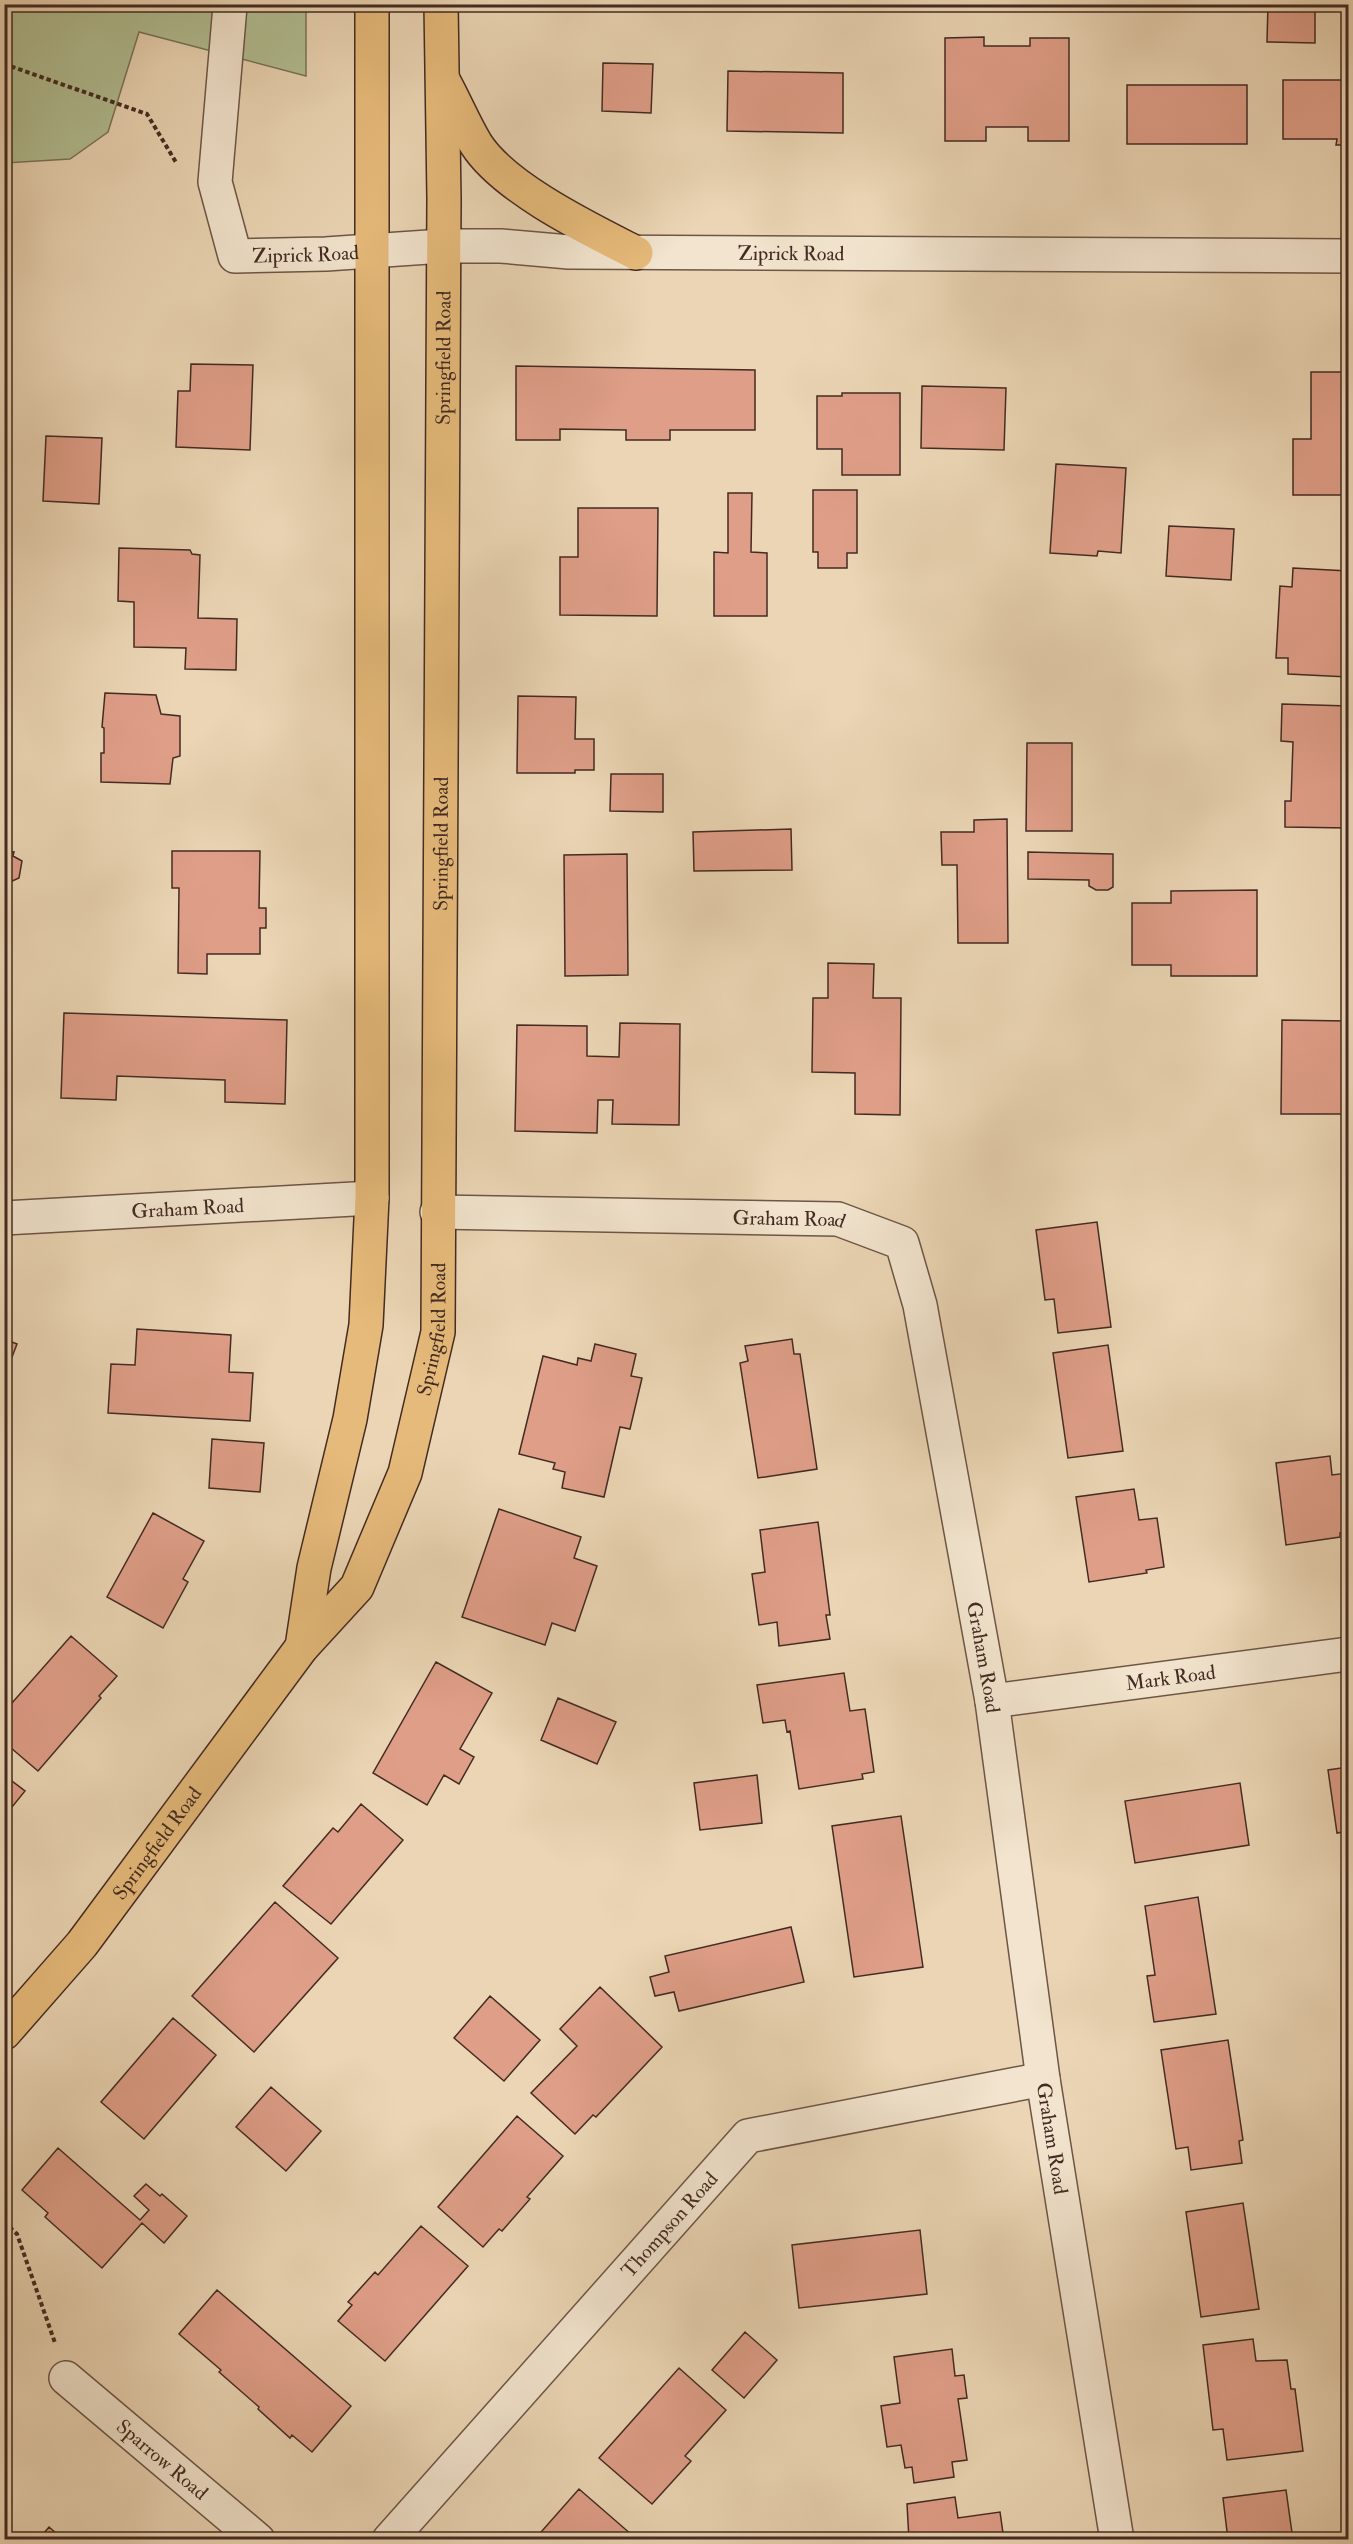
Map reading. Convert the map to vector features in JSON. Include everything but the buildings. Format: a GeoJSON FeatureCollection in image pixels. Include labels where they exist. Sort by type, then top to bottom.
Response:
{"type":"FeatureCollection","features":[{"type":"Feature","properties":{"kind":"main road","name":"Springfield Road"},"geometry":{"type":"LineString","coordinates":[[302,1647],[314,1568],[350,1419],[366,1325],[372,1198],[372,4]]}},
{"type":"Feature","properties":{"kind":"main road","name":"Springfield Road"},"geometry":{"type":"LineString","coordinates":[[4,2033],[82,1944],[302,1647],[357,1587],[405,1473],[438,1332],[443,246],[441,4]]}},
{"type":"Feature","properties":{"kind":"main road"},"geometry":{"type":"LineString","coordinates":[[441,75],[477,145],[505,176],[580,224],[636,253]]}},
{"type":"Feature","properties":{"kind":"street","name":"Ziprick Road"},"geometry":{"type":"LineString","coordinates":[[230,6],[215,182],[235,256],[443,246],[501,246],[569,252],[636,253],[1348,256]]}},
{"type":"Feature","properties":{"kind":"street","name":"Graham Road"},"geometry":{"type":"LineString","coordinates":[[4,1218],[372,1198]]}},
{"type":"Feature","properties":{"kind":"street","name":"Graham Road"},"geometry":{"type":"LineString","coordinates":[[437,1212],[838,1219],[902,1243],[920,1305],[992,1701],[1043,2079],[1117,2540]]}},
{"type":"Feature","properties":{"kind":"street","name":"Mark Road"},"geometry":{"type":"LineString","coordinates":[[992,1701],[1348,1654]]}},
{"type":"Feature","properties":{"kind":"street","name":"Thompson Road"},"geometry":{"type":"LineString","coordinates":[[389,2540],[748,2136],[1043,2079]]}},
{"type":"Feature","properties":{"kind":"street","name":"Sparrow Road"},"geometry":{"type":"LineString","coordinates":[[66,2378],[258,2540]]}},
{"type":"Feature","properties":{"kind":"path"},"geometry":{"type":"LineString","coordinates":[[4,35],[11,4]]}},
{"type":"Feature","properties":{"kind":"path"},"geometry":{"type":"LineString","coordinates":[[4,2222],[17,2234],[66,2378]]}},
{"type":"Feature","properties":{"kind":"green space"},"geometry":{"type":"Polygon","coordinates":[[[5,5],[306,5],[306,76],[139,32],[108,132],[70,159],[5,163],[5,5]]]}}]}
